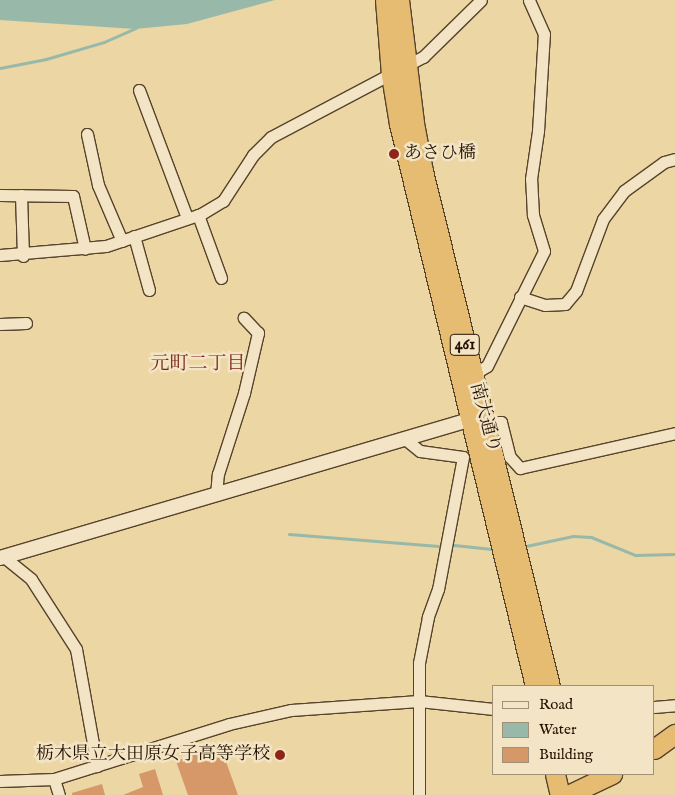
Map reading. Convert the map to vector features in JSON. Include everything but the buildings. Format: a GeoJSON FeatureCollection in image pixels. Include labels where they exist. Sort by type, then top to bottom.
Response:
{"type":"FeatureCollection","features":[{"type":"Feature","properties":{"kind":"highway","name":"南大通り"},"geometry":{"type":"LineString","coordinates":[[385,0],[398,70],[472,375],[478,421],[535,685]]}},
{"type":"Feature","properties":{"kind":"highway","name":"南大通り"},"geometry":{"type":"LineString","coordinates":[[399,0],[399,124],[550,685]]}},
{"type":"Feature","properties":{"kind":"highway"},"geometry":{"type":"LineString","coordinates":[[655,748],[675,734]]}},
{"type":"Feature","properties":{"kind":"highway"},"geometry":{"type":"LineString","coordinates":[[556,775],[570,790],[609,775]]}},
{"type":"Feature","properties":{"kind":"street"},"geometry":{"type":"LineString","coordinates":[[0,255],[22,256],[85,249],[122,241],[192,217],[223,201],[253,155],[271,136],[423,57],[481,0]]}},
{"type":"Feature","properties":{"kind":"street"},"geometry":{"type":"LineString","coordinates":[[472,375],[487,366],[544,251],[533,215],[531,179],[538,131],[544,34],[529,0]]}},
{"type":"Feature","properties":{"kind":"street"},"geometry":{"type":"LineString","coordinates":[[139,90],[192,217],[221,278]]}},
{"type":"Feature","properties":{"kind":"street"},"geometry":{"type":"LineString","coordinates":[[87,134],[98,186],[122,241]]}},
{"type":"Feature","properties":{"kind":"street"},"geometry":{"type":"LineString","coordinates":[[520,297],[545,305],[565,304],[576,290],[603,219],[624,191],[664,162],[675,159]]}},
{"type":"Feature","properties":{"kind":"street"},"geometry":{"type":"LineString","coordinates":[[0,195],[73,196],[85,249]]}},
{"type":"Feature","properties":{"kind":"street"},"geometry":{"type":"LineString","coordinates":[[21,195],[22,256]]}},
{"type":"Feature","properties":{"kind":"street"},"geometry":{"type":"LineString","coordinates":[[134,236],[149,290]]}},
{"type":"Feature","properties":{"kind":"street"},"geometry":{"type":"LineString","coordinates":[[216,495],[218,474],[244,393],[258,333],[244,318]]}},
{"type":"Feature","properties":{"kind":"street"},"geometry":{"type":"LineString","coordinates":[[0,324],[26,323]]}},
{"type":"Feature","properties":{"kind":"street"},"geometry":{"type":"LineString","coordinates":[[2,558],[405,439],[478,421],[501,422],[510,457],[520,468],[675,433]]}},
{"type":"Feature","properties":{"kind":"street"},"geometry":{"type":"LineString","coordinates":[[405,439],[420,451],[463,457],[438,589],[428,617],[419,663],[419,795]]}},
{"type":"Feature","properties":{"kind":"street"},"geometry":{"type":"LineString","coordinates":[[2,558],[30,579],[76,649],[98,766]]}},
{"type":"Feature","properties":{"kind":"street"},"geometry":{"type":"LineString","coordinates":[[0,781],[54,779],[229,724],[291,710],[419,702],[492,709]]}},
{"type":"Feature","properties":{"kind":"street"},"geometry":{"type":"LineString","coordinates":[[655,707],[675,705]]}},
{"type":"Feature","properties":{"kind":"street"},"geometry":{"type":"LineString","coordinates":[[54,779],[59,795]]}},
{"type":"Feature","properties":{"kind":"water"},"geometry":{"type":"Polygon","coordinates":[[[0,0],[275,0],[187,24],[135,29],[0,20],[0,0]]]}},
{"type":"Feature","properties":{"kind":"waterway"},"geometry":{"type":"LineString","coordinates":[[0,68],[46,59],[104,42],[136,28]]}},
{"type":"Feature","properties":{"kind":"waterway"},"geometry":{"type":"LineString","coordinates":[[289,534],[439,546]]}},
{"type":"Feature","properties":{"kind":"waterway"},"geometry":{"type":"LineString","coordinates":[[526,546],[573,536],[591,537],[635,555],[675,554]]}},
{"type":"Feature","properties":{"kind":"waterway"},"geometry":{"type":"LineString","coordinates":[[454,545],[492,549]]}},
{"type":"Feature","properties":{"kind":"place","name":"あさひ橋"},"geometry":{"type":"Point","coordinates":[394,154]}},
{"type":"Feature","properties":{"kind":"place","name":"栃木県立大田原女子高等学校"},"geometry":{"type":"Point","coordinates":[280,755]}},
{"type":"Feature","properties":{"kind":"district","name":"元町二丁目"},"geometry":{"type":"Point","coordinates":[198,365]}}]}
